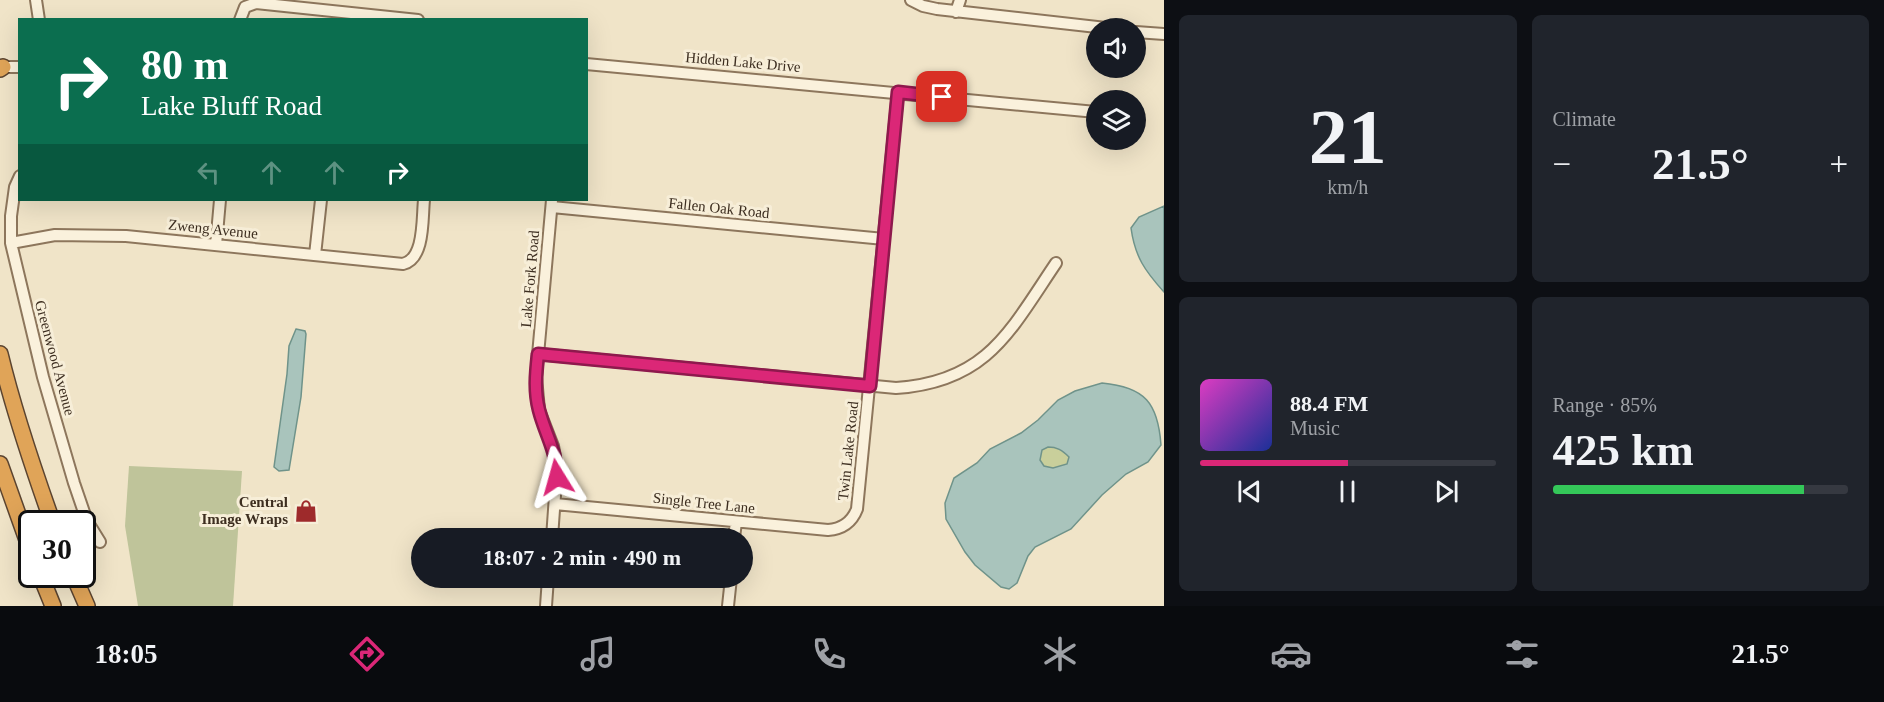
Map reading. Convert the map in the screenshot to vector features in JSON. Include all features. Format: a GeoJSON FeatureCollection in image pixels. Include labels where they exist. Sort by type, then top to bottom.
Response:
{"type":"FeatureCollection","features":[{"type":"Feature","properties":{"kind":"highway"},"geometry":{"type":"LineString","coordinates":[[0,354],[26,446],[48,510]]}},
{"type":"Feature","properties":{"kind":"highway"},"geometry":{"type":"LineString","coordinates":[[0,464],[18,515]]}},
{"type":"Feature","properties":{"kind":"highway"},"geometry":{"type":"LineString","coordinates":[[46,588],[53,606]]}},
{"type":"Feature","properties":{"kind":"highway"},"geometry":{"type":"LineString","coordinates":[[79,588],[87,606]]}},
{"type":"Feature","properties":{"kind":"highway"},"geometry":{"type":"LineString","coordinates":[[82,588],[96,606]]}},
{"type":"Feature","properties":{"kind":"street"},"geometry":{"type":"LineString","coordinates":[[36,0],[39,18]]}},
{"type":"Feature","properties":{"kind":"street"},"geometry":{"type":"LineString","coordinates":[[911,0],[923,6],[956,12],[1086,26]]}},
{"type":"Feature","properties":{"kind":"street"},"geometry":{"type":"LineString","coordinates":[[956,12],[960,0]]}},
{"type":"Feature","properties":{"kind":"street"},"geometry":{"type":"LineString","coordinates":[[241,18],[243,10],[252,3],[315,10],[342,16],[380,18]]}},
{"type":"Feature","properties":{"kind":"street"},"geometry":{"type":"LineString","coordinates":[[1146,33],[1164,34]]}},
{"type":"Feature","properties":{"kind":"street","name":"Hidden Lake Drive"},"geometry":{"type":"LineString","coordinates":[[588,64],[1086,111]]}},
{"type":"Feature","properties":{"kind":"street"},"geometry":{"type":"LineString","coordinates":[[1,68],[18,67]]}},
{"type":"Feature","properties":{"kind":"street","name":"Twin Lake Road"},"geometry":{"type":"LineString","coordinates":[[848,523],[857,509],[898,92]]}},
{"type":"Feature","properties":{"kind":"street","name":"Greenwood Avenue"},"geometry":{"type":"LineString","coordinates":[[18,180],[12,206],[11,243],[43,377],[74,483],[87,520],[100,542]]}},
{"type":"Feature","properties":{"kind":"street"},"geometry":{"type":"LineString","coordinates":[[216,245],[220,201]]}},
{"type":"Feature","properties":{"kind":"street"},"geometry":{"type":"LineString","coordinates":[[315,255],[321,201]]}},
{"type":"Feature","properties":{"kind":"street","name":"Zweng Avenue"},"geometry":{"type":"LineString","coordinates":[[11,243],[55,235],[126,236],[403,264],[412,261],[419,246],[424,201]]}},
{"type":"Feature","properties":{"kind":"street","name":"Fallen Oak Road"},"geometry":{"type":"LineString","coordinates":[[552,203],[884,239]]}},
{"type":"Feature","properties":{"kind":"street","name":"Lake Fork Road"},"geometry":{"type":"LineString","coordinates":[[552,203],[536,393],[539,410],[555,456],[557,477],[553,528]]}},
{"type":"Feature","properties":{"kind":"street"},"geometry":{"type":"LineString","coordinates":[[538,354],[870,386],[896,388],[926,385],[954,376],[975,365],[1003,340],[1056,263]]}},
{"type":"Feature","properties":{"kind":"street","name":"Single Tree Lane"},"geometry":{"type":"LineString","coordinates":[[555,504],[828,530],[848,523]]}},
{"type":"Feature","properties":{"kind":"street"},"geometry":{"type":"LineString","coordinates":[[735,528],[736,522]]}},
{"type":"Feature","properties":{"kind":"street"},"geometry":{"type":"LineString","coordinates":[[546,606],[547,588]]}},
{"type":"Feature","properties":{"kind":"street"},"geometry":{"type":"LineString","coordinates":[[728,606],[729,588]]}},
{"type":"Feature","properties":{"kind":"green space"},"geometry":{"type":"Polygon","coordinates":[[[1048,447],[1059,449],[1069,456],[1068,464],[1053,468],[1044,467],[1040,460],[1042,450],[1048,447]]]}},
{"type":"Feature","properties":{"kind":"green space"},"geometry":{"type":"Polygon","coordinates":[[[129,466],[242,471],[233,606],[138,606],[125,526],[129,466]]]}},
{"type":"Feature","properties":{"kind":"water"},"geometry":{"type":"Polygon","coordinates":[[[1164,206],[1164,292],[1142,263],[1135,247],[1131,228],[1139,217],[1164,206]]]}},
{"type":"Feature","properties":{"kind":"water"},"geometry":{"type":"Polygon","coordinates":[[[296,329],[305,331],[306,334],[301,397],[289,470],[279,471],[274,467],[289,346],[296,329]]]}},
{"type":"Feature","properties":{"kind":"water"},"geometry":{"type":"Polygon","coordinates":[[[1102,383],[1129,388],[1139,393],[1157,418],[1161,445],[1148,462],[1126,474],[1102,495],[1071,529],[1035,547],[1028,556],[1017,583],[1009,589],[1001,587],[975,565],[946,519],[945,503],[954,478],[977,463],[990,449],[1021,433],[1058,400],[1075,391],[1102,383]],[[1051,447],[1042,450],[1040,460],[1044,466],[1053,468],[1067,464],[1069,457],[1059,449],[1051,447]]]}},
{"type":"Feature","properties":{"kind":"place","name":"Central Image Wraps"},"geometry":{"type":"Point","coordinates":[306,511]}},
{"type":"Feature","properties":{"kind":"route"},"geometry":{"type":"LineString","coordinates":[[557,477],[553,446],[539,410],[536,393],[538,354],[870,386],[898,92],[942,97]]}}]}
